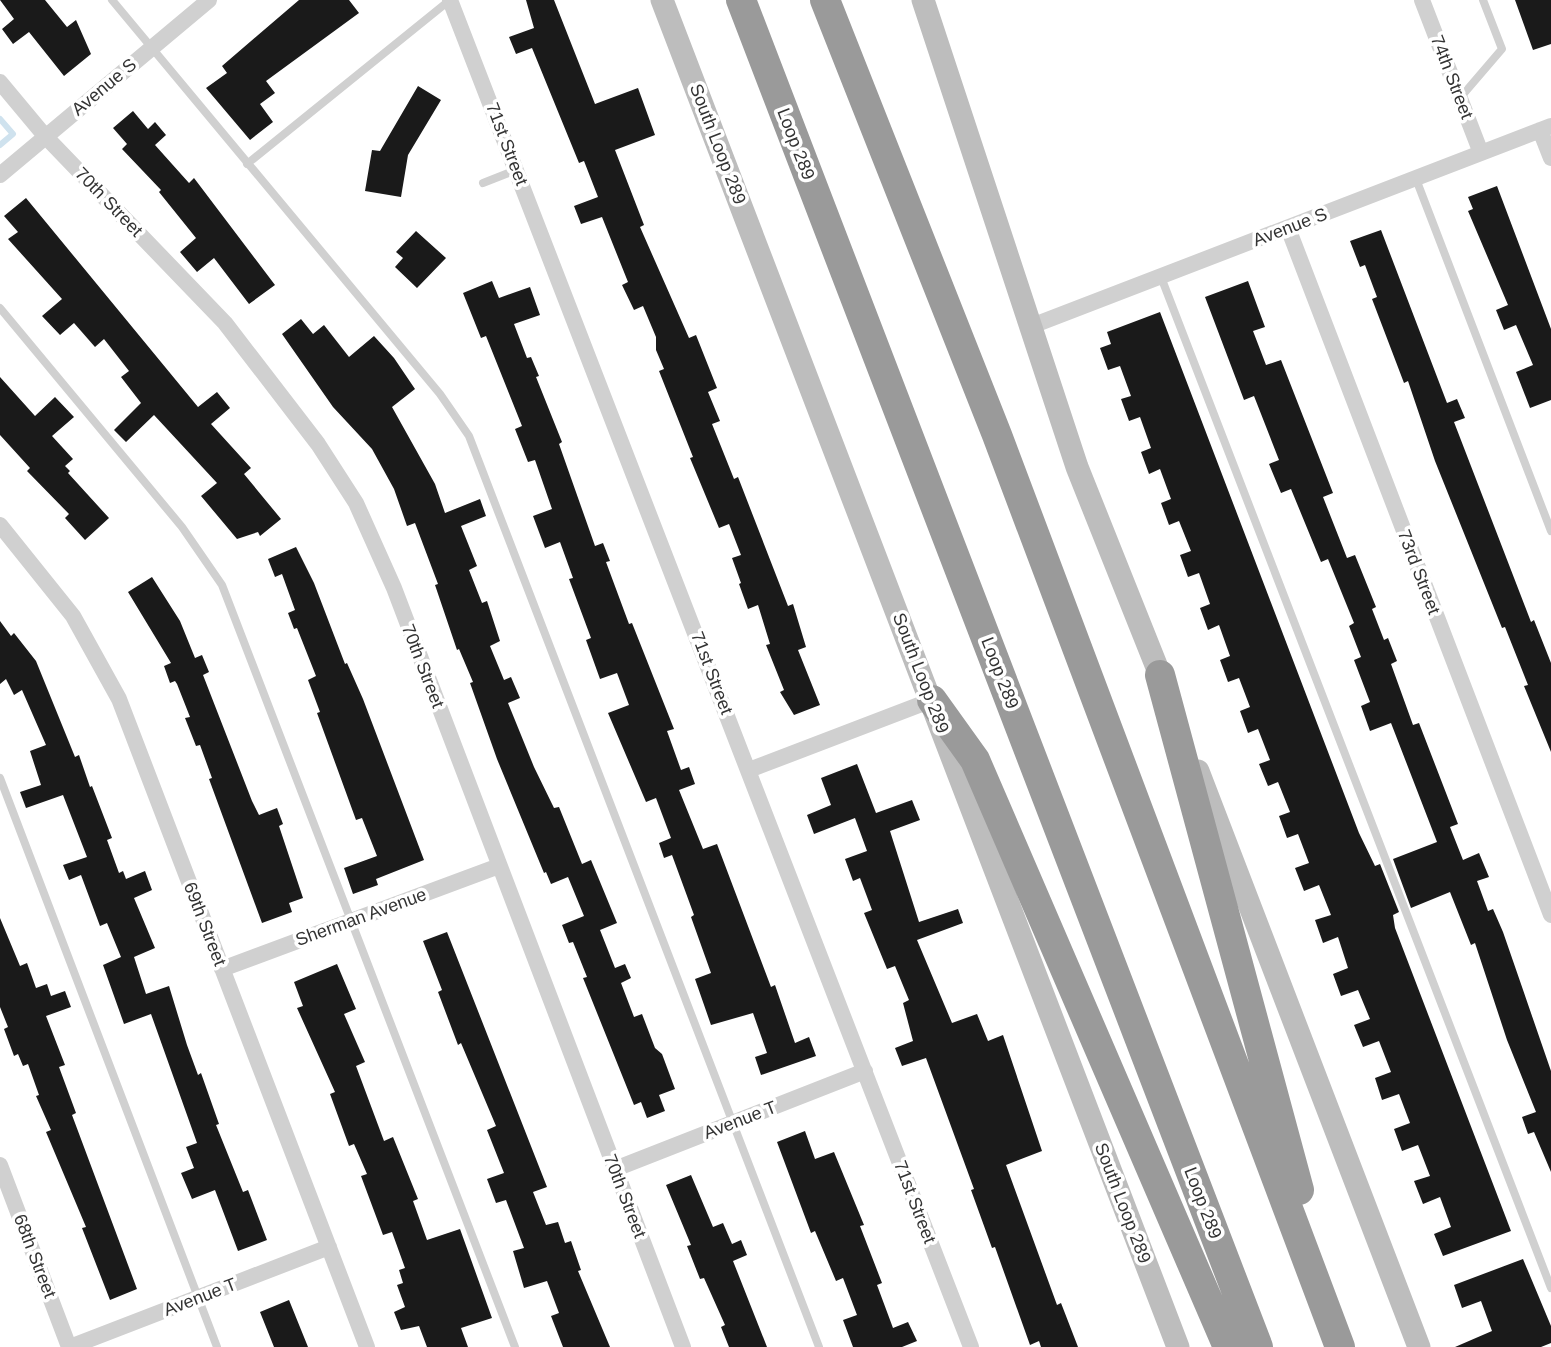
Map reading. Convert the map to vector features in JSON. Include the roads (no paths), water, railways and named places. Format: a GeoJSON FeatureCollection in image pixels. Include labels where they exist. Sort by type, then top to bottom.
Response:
{"type":"FeatureCollection","features":[{"type":"Feature","properties":{"kind":"highway","name":"Loop 289"},"geometry":{"type":"LineString","coordinates":[[741,0],[1258,1347]]}},
{"type":"Feature","properties":{"kind":"highway"},"geometry":{"type":"LineString","coordinates":[[825,0],[1002,448],[1338,1342]]}},
{"type":"Feature","properties":{"kind":"highway"},"geometry":{"type":"LineString","coordinates":[[1160,675],[1262,1047],[1338,1342]]}},
{"type":"Feature","properties":{"kind":"highway"},"geometry":{"type":"LineString","coordinates":[[932,700],[975,760],[1228,1347]]}},
{"type":"Feature","properties":{"kind":"main road","name":"South Loop 289"},"geometry":{"type":"LineString","coordinates":[[662,0],[1178,1347]]}},
{"type":"Feature","properties":{"kind":"main road"},"geometry":{"type":"LineString","coordinates":[[923,0],[1077,467],[1419,1347]]}},
{"type":"Feature","properties":{"kind":"street","name":"Avenue S"},"geometry":{"type":"LineString","coordinates":[[0,175],[209,0]]}},
{"type":"Feature","properties":{"kind":"street","name":"71st Street"},"geometry":{"type":"LineString","coordinates":[[450,0],[971,1347]]}},
{"type":"Feature","properties":{"kind":"street","name":"74th Street"},"geometry":{"type":"LineString","coordinates":[[1422,0],[1481,153]]}},
{"type":"Feature","properties":{"kind":"street","name":"70th Street"},"geometry":{"type":"LineString","coordinates":[[0,82],[45,136],[225,323],[318,444],[356,503],[394,588],[683,1347]]}},
{"type":"Feature","properties":{"kind":"street","name":"Avenue S"},"geometry":{"type":"LineString","coordinates":[[1029,327],[1546,128]]}},
{"type":"Feature","properties":{"kind":"street"},"geometry":{"type":"LineString","coordinates":[[1546,128],[1551,158]]}},
{"type":"Feature","properties":{"kind":"street","name":"73rd Street"},"geometry":{"type":"LineString","coordinates":[[1288,228],[1551,915]]}},
{"type":"Feature","properties":{"kind":"street","name":"69th Street"},"geometry":{"type":"LineString","coordinates":[[0,525],[73,616],[105,668],[367,1347]]}},
{"type":"Feature","properties":{"kind":"street"},"geometry":{"type":"LineString","coordinates":[[749,769],[932,700]]}},
{"type":"Feature","properties":{"kind":"street","name":"Sherman Avenue"},"geometry":{"type":"LineString","coordinates":[[222,968],[499,866]]}},
{"type":"Feature","properties":{"kind":"street","name":"Avenue T"},"geometry":{"type":"LineString","coordinates":[[615,1169],[865,1071]]}},
{"type":"Feature","properties":{"kind":"street","name":"68th Street"},"geometry":{"type":"LineString","coordinates":[[0,1166],[70,1347]]}},
{"type":"Feature","properties":{"kind":"street","name":"Avenue T"},"geometry":{"type":"LineString","coordinates":[[70,1347],[329,1247]]}},
{"type":"Feature","properties":{"kind":"lane"},"geometry":{"type":"LineString","coordinates":[[112,0],[440,394],[469,436],[819,1347]]}},
{"type":"Feature","properties":{"kind":"lane"},"geometry":{"type":"LineString","coordinates":[[247,164],[450,0]]}},
{"type":"Feature","properties":{"kind":"lane"},"geometry":{"type":"LineString","coordinates":[[1460,97],[1502,49],[1483,0]]}},
{"type":"Feature","properties":{"kind":"lane"},"geometry":{"type":"LineString","coordinates":[[483,183],[517,170]]}},
{"type":"Feature","properties":{"kind":"lane"},"geometry":{"type":"LineString","coordinates":[[1416,179],[1551,530]]}},
{"type":"Feature","properties":{"kind":"lane"},"geometry":{"type":"LineString","coordinates":[[1161,277],[1551,1288]]}},
{"type":"Feature","properties":{"kind":"lane"},"geometry":{"type":"LineString","coordinates":[[0,309],[181,527],[222,585],[515,1347]]}},
{"type":"Feature","properties":{"kind":"lane"},"geometry":{"type":"LineString","coordinates":[[0,778],[217,1347]]}},
{"type":"Feature","properties":{"kind":"waterway"},"geometry":{"type":"LineString","coordinates":[[0,119],[13,134],[0,145]]}}]}
